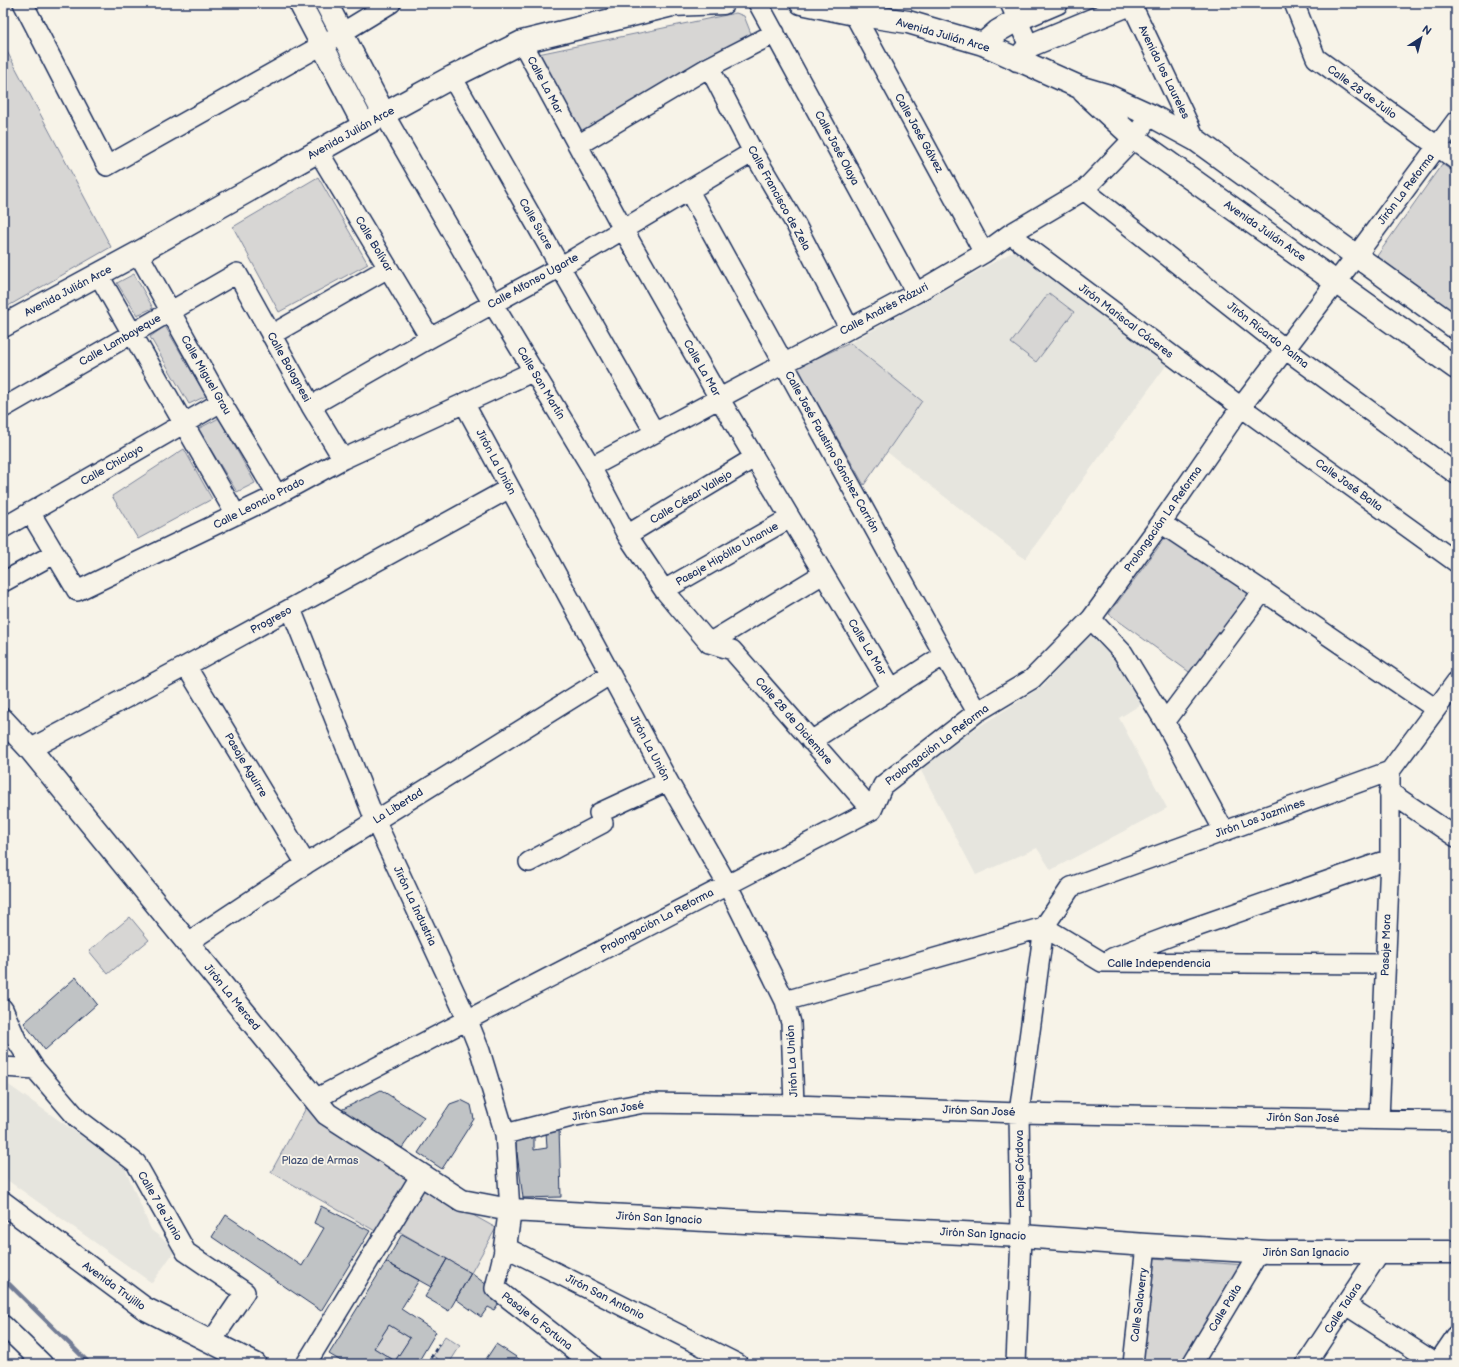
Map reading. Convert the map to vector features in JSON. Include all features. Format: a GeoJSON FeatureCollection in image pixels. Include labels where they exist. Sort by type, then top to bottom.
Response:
{"type":"FeatureCollection","features":[{"type":"Feature","properties":{"kind":"street"},"geometry":{"type":"LineString","coordinates":[[23,3],[108,166],[322,45],[391,3]]}},
{"type":"Feature","properties":{"kind":"street"},"geometry":{"type":"LineString","coordinates":[[300,3],[364,125]]}},
{"type":"Feature","properties":{"kind":"street"},"geometry":{"type":"LineString","coordinates":[[326,3],[384,114]]}},
{"type":"Feature","properties":{"kind":"street","name":"Avenida Julián Arce"},"geometry":{"type":"LineString","coordinates":[[3,326],[138,253],[384,114],[452,77],[522,42],[672,5],[723,3]]}},
{"type":"Feature","properties":{"kind":"street","name":"Calle José Olaya"},"geometry":{"type":"LineString","coordinates":[[758,3],[916,293]]}},
{"type":"Feature","properties":{"kind":"street","name":"Avenida Julián Arce"},"geometry":{"type":"LineString","coordinates":[[802,3],[854,14],[908,22],[983,44],[1023,53],[1079,87],[1134,138],[1456,368]]}},
{"type":"Feature","properties":{"kind":"street"},"geometry":{"type":"LineString","coordinates":[[983,44],[998,31],[1013,12],[1057,3]]}},
{"type":"Feature","properties":{"kind":"street"},"geometry":{"type":"LineString","coordinates":[[1013,12],[1023,53],[1132,3]]}},
{"type":"Feature","properties":{"kind":"street","name":"Avenida los Laureles"},"geometry":{"type":"LineString","coordinates":[[1132,3],[1196,140]]}},
{"type":"Feature","properties":{"kind":"street","name":"Calle 28 de Julio"},"geometry":{"type":"LineString","coordinates":[[1294,3],[1316,58],[1456,160]]}},
{"type":"Feature","properties":{"kind":"street","name":"Calle José Gálvez"},"geometry":{"type":"LineString","coordinates":[[854,14],[984,253]]}},
{"type":"Feature","properties":{"kind":"street"},"geometry":{"type":"LineString","coordinates":[[578,145],[709,67],[775,33]]}},
{"type":"Feature","properties":{"kind":"street","name":"Calle La Mar"},"geometry":{"type":"LineString","coordinates":[[522,42],[623,229],[719,398],[892,689]]}},
{"type":"Feature","properties":{"kind":"street","name":"Calle Francisco de Zela"},"geometry":{"type":"LineString","coordinates":[[709,67],[754,152],[796,225],[849,328]]}},
{"type":"Feature","properties":{"kind":"street","name":"Calle Sucre"},"geometry":{"type":"LineString","coordinates":[[452,77],[655,433]]}},
{"type":"Feature","properties":{"kind":"street","name":"Avenida Julián Arce"},"geometry":{"type":"LineString","coordinates":[[1079,87],[1106,95],[1150,115],[1196,140],[1456,328]]}},
{"type":"Feature","properties":{"kind":"street","name":"Calle San Martín"},"geometry":{"type":"LineString","coordinates":[[384,114],[493,304],[591,467],[627,535],[664,590],[709,643]]}},
{"type":"Feature","properties":{"kind":"street","name":"Calle Andrés Rázuri"},"geometry":{"type":"LineString","coordinates":[[591,467],[916,293],[984,253],[1010,234],[1084,190],[1134,138],[1150,115]]}},
{"type":"Feature","properties":{"kind":"street","name":"Jirón La Reforma"},"geometry":{"type":"LineString","coordinates":[[1356,256],[1456,121]]}},
{"type":"Feature","properties":{"kind":"street","name":"Calle Bolívar"},"geometry":{"type":"LineString","coordinates":[[318,151],[430,338]]}},
{"type":"Feature","properties":{"kind":"street","name":"Calle Alfonso Ugarte"},"geometry":{"type":"LineString","coordinates":[[311,406],[430,338],[560,268],[754,152]]}},
{"type":"Feature","properties":{"kind":"street","name":"Jirón Ricardo Palma"},"geometry":{"type":"LineString","coordinates":[[1084,190],[1285,349],[1456,474]]}},
{"type":"Feature","properties":{"kind":"street","name":"Calle José Faustino Sánchez Carrión"},"geometry":{"type":"LineString","coordinates":[[689,191],[944,655],[977,712]]}},
{"type":"Feature","properties":{"kind":"street","name":"Jirón Mariscal Cáceres"},"geometry":{"type":"LineString","coordinates":[[1010,234],[1241,407]]}},
{"type":"Feature","properties":{"kind":"street","name":"Calle Miguel Grau"},"geometry":{"type":"LineString","coordinates":[[138,253],[220,402],[277,495]]}},
{"type":"Feature","properties":{"kind":"street","name":"Prolongación La Reforma"},"geometry":{"type":"LineString","coordinates":[[315,1099],[468,1021],[727,884],[872,810],[883,785],[977,712],[1032,679],[1091,619],[1161,523],[1241,407],[1356,256]]}},
{"type":"Feature","properties":{"kind":"street"},"geometry":{"type":"LineString","coordinates":[[271,335],[388,268]]}},
{"type":"Feature","properties":{"kind":"street","name":"Calle Lambayeque"},"geometry":{"type":"LineString","coordinates":[[3,408],[236,273]]}},
{"type":"Feature","properties":{"kind":"street","name":"Calle Bolognesi"},"geometry":{"type":"LineString","coordinates":[[236,273],[311,406],[343,459]]}},
{"type":"Feature","properties":{"kind":"street"},"geometry":{"type":"LineString","coordinates":[[98,274],[236,515]]}},
{"type":"Feature","properties":{"kind":"street","name":"Calle Leoncio Prado"},"geometry":{"type":"LineString","coordinates":[[54,554],[77,591],[277,495],[343,459],[534,371]]}},
{"type":"Feature","properties":{"kind":"street","name":"Calle Chiclayo"},"geometry":{"type":"LineString","coordinates":[[3,528],[220,402]]}},
{"type":"Feature","properties":{"kind":"street","name":"Jirón La Unión"},"geometry":{"type":"LineString","coordinates":[[464,403],[668,781],[727,884],[785,1001],[791,1023],[794,1104]]}},
{"type":"Feature","properties":{"kind":"street","name":"Calle José Balta"},"geometry":{"type":"LineString","coordinates":[[1241,407],[1456,562]]}},
{"type":"Feature","properties":{"kind":"street","name":"Calle César Vallejo"},"geometry":{"type":"LineString","coordinates":[[627,535],[754,458]]}},
{"type":"Feature","properties":{"kind":"street","name":"Progreso"},"geometry":{"type":"LineString","coordinates":[[30,749],[291,609],[510,488]]}},
{"type":"Feature","properties":{"kind":"street"},"geometry":{"type":"LineString","coordinates":[[3,582],[54,554],[30,512]]}},
{"type":"Feature","properties":{"kind":"street","name":"Pasaje Hipólito Unanue"},"geometry":{"type":"LineString","coordinates":[[664,590],[790,518]]}},
{"type":"Feature","properties":{"kind":"street"},"geometry":{"type":"LineString","coordinates":[[1161,523],[1436,709]]}},
{"type":"Feature","properties":{"kind":"street"},"geometry":{"type":"LineString","coordinates":[[709,643],[823,574]]}},
{"type":"Feature","properties":{"kind":"street"},"geometry":{"type":"LineString","coordinates":[[1165,722],[1263,591]]}},
{"type":"Feature","properties":{"kind":"street","name":"Jirón La Industria"},"geometry":{"type":"LineString","coordinates":[[291,609],[375,820],[468,1021],[480,1052],[506,1134],[510,1210]]}},
{"type":"Feature","properties":{"kind":"street"},"geometry":{"type":"LineString","coordinates":[[1091,619],[1123,654],[1165,722],[1224,831]]}},
{"type":"Feature","properties":{"kind":"street","name":"Calle 28 de Diciembre"},"geometry":{"type":"LineString","coordinates":[[709,643],[732,650],[872,810]]}},
{"type":"Feature","properties":{"kind":"street"},"geometry":{"type":"LineString","coordinates":[[811,741],[944,655]]}},
{"type":"Feature","properties":{"kind":"street","name":"Pasaje Aguirre"},"geometry":{"type":"LineString","coordinates":[[186,666],[306,864]]}},
{"type":"Feature","properties":{"kind":"street","name":"La Libertad"},"geometry":{"type":"LineString","coordinates":[[187,942],[375,820],[610,674]]}},
{"type":"Feature","properties":{"kind":"street"},"geometry":{"type":"LineString","coordinates":[[1390,771],[1455,685]]}},
{"type":"Feature","properties":{"kind":"street","name":"Jirón La Merced"},"geometry":{"type":"LineString","coordinates":[[3,720],[30,749],[327,1114],[462,1201],[510,1210]]}},
{"type":"Feature","properties":{"kind":"street","name":"Pasaje Mora"},"geometry":{"type":"LineString","coordinates":[[1379,1119],[1390,859],[1390,771]]}},
{"type":"Feature","properties":{"kind":"street","name":"Jirón Los Jazmines"},"geometry":{"type":"LineString","coordinates":[[1044,927],[1071,887],[1390,771]]}},
{"type":"Feature","properties":{"kind":"street"},"geometry":{"type":"LineString","coordinates":[[529,862],[603,823],[599,813],[668,781]]}},
{"type":"Feature","properties":{"kind":"street"},"geometry":{"type":"LineString","coordinates":[[1390,792],[1456,837]]}},
{"type":"Feature","properties":{"kind":"street"},"geometry":{"type":"LineString","coordinates":[[1102,962],[1173,935],[1390,859]]}},
{"type":"Feature","properties":{"kind":"street"},"geometry":{"type":"LineString","coordinates":[[785,1001],[1044,927]]}},
{"type":"Feature","properties":{"kind":"street","name":"Calle Independencia"},"geometry":{"type":"LineString","coordinates":[[1044,927],[1102,962],[1386,964]]}},
{"type":"Feature","properties":{"kind":"street","name":"Pasaje Córdova"},"geometry":{"type":"LineString","coordinates":[[1016,1364],[1021,1236],[1019,1113],[1044,927]]}},
{"type":"Feature","properties":{"kind":"street","name":"Calle 7 de Junio"},"geometry":{"type":"LineString","coordinates":[[3,1009],[17,1041],[35,1069],[78,1119],[136,1163],[186,1252],[245,1292],[212,1342]]}},
{"type":"Feature","properties":{"kind":"street"},"geometry":{"type":"LineString","coordinates":[[3,1067],[35,1069]]}},
{"type":"Feature","properties":{"kind":"street","name":"Jirón San José"},"geometry":{"type":"LineString","coordinates":[[506,1134],[571,1117],[644,1104],[794,1104],[1019,1113],[1456,1121]]}},
{"type":"Feature","properties":{"kind":"street"},"geometry":{"type":"LineString","coordinates":[[306,1364],[421,1175]]}},
{"type":"Feature","properties":{"kind":"street","name":"Avenida Trujillo"},"geometry":{"type":"LineString","coordinates":[[3,1203],[144,1308],[255,1364]]}},
{"type":"Feature","properties":{"kind":"street"},"geometry":{"type":"LineString","coordinates":[[505,1247],[510,1210]]}},
{"type":"Feature","properties":{"kind":"street","name":"Jirón San Ignacio"},"geometry":{"type":"LineString","coordinates":[[510,1210],[1021,1236],[1259,1252],[1456,1252]]}},
{"type":"Feature","properties":{"kind":"street","name":"Calle Salaverry"},"geometry":{"type":"LineString","coordinates":[[1133,1364],[1146,1245]]}},
{"type":"Feature","properties":{"kind":"street","name":"Pasaje la Fortuna"},"geometry":{"type":"LineString","coordinates":[[505,1247],[495,1288],[592,1364]]}},
{"type":"Feature","properties":{"kind":"street","name":"Jirón San Antonio"},"geometry":{"type":"LineString","coordinates":[[505,1247],[738,1364]]}},
{"type":"Feature","properties":{"kind":"street","name":"Calle Paita"},"geometry":{"type":"LineString","coordinates":[[1192,1364],[1259,1252]]}},
{"type":"Feature","properties":{"kind":"street","name":"Calle Talara"},"geometry":{"type":"LineString","coordinates":[[1306,1364],[1380,1252]]}},
{"type":"Feature","properties":{"kind":"street"},"geometry":{"type":"LineString","coordinates":[[1346,1304],[1437,1364],[1456,1336]]}},
{"type":"Feature","properties":{"kind":"street"},"geometry":{"type":"LineString","coordinates":[[3,1325],[43,1364]]}},
{"type":"Feature","properties":{"kind":"path"},"geometry":{"type":"LineString","coordinates":[[427,1364],[439,1344]]}},
{"type":"Feature","properties":{"kind":"shaded area"},"geometry":{"type":"Polygon","coordinates":[[[1014,251],[1168,363],[1025,559],[887,452],[922,401],[850,343],[1014,251]]]}},
{"type":"Feature","properties":{"kind":"shaded area"},"geometry":{"type":"Polygon","coordinates":[[[1093,629],[1119,653],[1143,703],[1119,718],[1167,808],[1051,870],[1037,848],[976,875],[918,765],[1043,686],[1093,629]]]}},
{"type":"Feature","properties":{"kind":"shaded area"},"geometry":{"type":"Polygon","coordinates":[[[3,1081],[124,1166],[151,1230],[176,1249],[152,1283],[3,1177],[3,1081]]]}},
{"type":"Feature","properties":{"kind":"green space"},"geometry":{"type":"Polygon","coordinates":[[[736,13],[744,16],[752,36],[582,137],[538,54],[736,13]]]}},
{"type":"Feature","properties":{"kind":"green space"},"geometry":{"type":"Polygon","coordinates":[[[3,44],[111,247],[3,309],[3,44]]]}},
{"type":"Feature","properties":{"kind":"green space"},"geometry":{"type":"Polygon","coordinates":[[[1442,164],[1456,174],[1456,314],[1377,256],[1442,164]]]}},
{"type":"Feature","properties":{"kind":"green space"},"geometry":{"type":"Polygon","coordinates":[[[318,177],[368,264],[279,312],[233,227],[318,177]]]}},
{"type":"Feature","properties":{"kind":"green space"},"geometry":{"type":"Polygon","coordinates":[[[134,274],[153,308],[137,315],[117,283],[134,274]]]}},
{"type":"Feature","properties":{"kind":"green space"},"geometry":{"type":"Polygon","coordinates":[[[1049,293],[1074,312],[1036,362],[1011,343],[1049,293]]]}},
{"type":"Feature","properties":{"kind":"green space"},"geometry":{"type":"Polygon","coordinates":[[[165,326],[206,396],[189,404],[150,337],[165,326]]]}},
{"type":"Feature","properties":{"kind":"green space"},"geometry":{"type":"Polygon","coordinates":[[[850,343],[922,401],[864,485],[797,367],[850,343]]]}},
{"type":"Feature","properties":{"kind":"green space"},"geometry":{"type":"Polygon","coordinates":[[[219,418],[255,483],[237,492],[198,429],[219,418]]]}},
{"type":"Feature","properties":{"kind":"green space"},"geometry":{"type":"Polygon","coordinates":[[[184,449],[212,499],[138,539],[112,496],[184,449]]]}},
{"type":"Feature","properties":{"kind":"green space"},"geometry":{"type":"Polygon","coordinates":[[[1168,534],[1250,594],[1192,674],[1109,614],[1168,534]]]}},
{"type":"Feature","properties":{"kind":"green space"},"geometry":{"type":"Polygon","coordinates":[[[130,917],[149,940],[108,974],[89,951],[130,917]]]}},
{"type":"Feature","properties":{"kind":"green space","name":"Plaza de Armas"},"geometry":{"type":"Polygon","coordinates":[[[306,1108],[409,1180],[377,1232],[271,1172],[306,1108]]]}},
{"type":"Feature","properties":{"kind":"green space"},"geometry":{"type":"Polygon","coordinates":[[[421,1186],[496,1228],[471,1273],[395,1229],[421,1186]]]}},
{"type":"Feature","properties":{"kind":"green space"},"geometry":{"type":"Polygon","coordinates":[[[1153,1258],[1244,1265],[1186,1364],[1138,1364],[1153,1258]]]}},
{"type":"Feature","properties":{"kind":"green space"},"geometry":{"type":"Polygon","coordinates":[[[389,1325],[410,1338],[395,1361],[374,1348],[389,1325]]]}},
{"type":"Feature","properties":{"kind":"green space"},"geometry":{"type":"Polygon","coordinates":[[[445,1336],[460,1346],[450,1362],[454,1364],[445,1364],[433,1356],[445,1336]]]}},
{"type":"Feature","properties":{"kind":"building"},"geometry":{"type":"Polygon","coordinates":[[[76,977],[97,1004],[45,1050],[24,1023],[76,977]]]}},
{"type":"Feature","properties":{"kind":"building"},"geometry":{"type":"Polygon","coordinates":[[[381,1090],[424,1117],[402,1148],[341,1110],[381,1090]]]}},
{"type":"Feature","properties":{"kind":"building"},"geometry":{"type":"Polygon","coordinates":[[[461,1100],[471,1105],[474,1119],[442,1169],[418,1153],[450,1104],[461,1100]]]}},
{"type":"Feature","properties":{"kind":"building"},"geometry":{"type":"Polygon","coordinates":[[[559,1128],[561,1197],[523,1198],[515,1138],[534,1134],[534,1150],[547,1148],[546,1131],[559,1128]]]}},
{"type":"Feature","properties":{"kind":"building"},"geometry":{"type":"Polygon","coordinates":[[[321,1206],[370,1231],[321,1311],[212,1237],[226,1215],[302,1266],[324,1228],[314,1223],[321,1206]]]}},
{"type":"Feature","properties":{"kind":"building"},"geometry":{"type":"Polygon","coordinates":[[[402,1234],[447,1259],[431,1287],[386,1262],[402,1234]]]}},
{"type":"Feature","properties":{"kind":"building"},"geometry":{"type":"Polygon","coordinates":[[[447,1259],[471,1273],[449,1311],[425,1297],[447,1259]]]}},
{"type":"Feature","properties":{"kind":"building"},"geometry":{"type":"Polygon","coordinates":[[[386,1262],[419,1280],[401,1309],[436,1332],[417,1364],[346,1364],[329,1354],[386,1262]],[[389,1325],[374,1348],[395,1361],[410,1338],[389,1325]]]}},
{"type":"Feature","properties":{"kind":"building"},"geometry":{"type":"Polygon","coordinates":[[[471,1273],[503,1297],[494,1310],[488,1307],[481,1317],[456,1299],[471,1273]]]}},
{"type":"Feature","properties":{"kind":"building"},"geometry":{"type":"Polygon","coordinates":[[[496,1344],[527,1364],[487,1364],[484,1362],[496,1344]]]}},
{"type":"Feature","properties":{"kind":"waterway"},"geometry":{"type":"LineString","coordinates":[[3,1278],[90,1364]]}}]}
